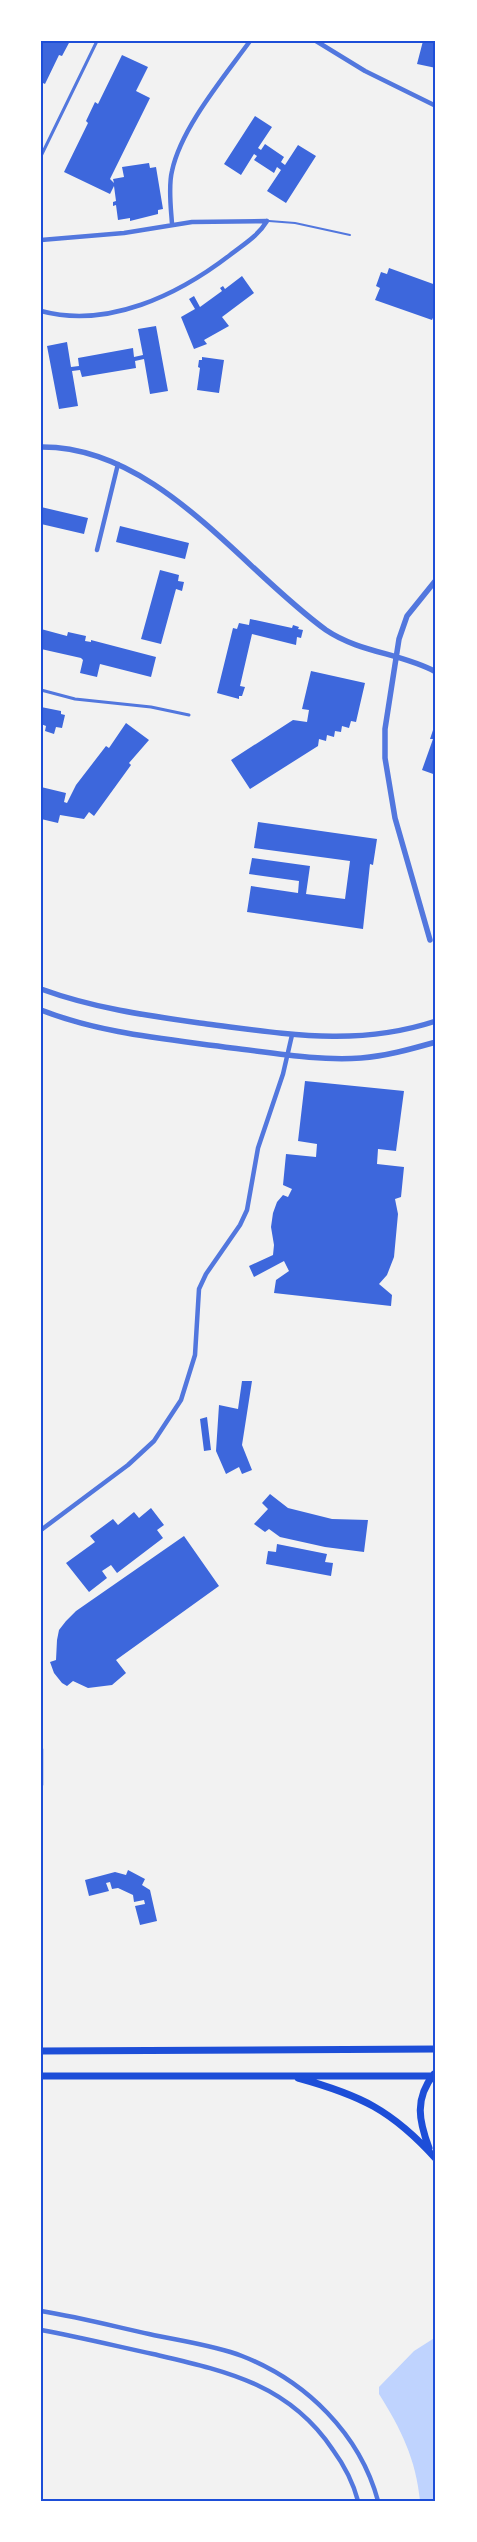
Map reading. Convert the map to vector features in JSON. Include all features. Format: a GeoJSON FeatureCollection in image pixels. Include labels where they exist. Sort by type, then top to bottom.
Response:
{"type":"FeatureCollection","features":[{"type":"Feature","properties":{"kind":"main road"},"geometry":{"type":"LineString","coordinates":[[41,2051],[436,2049]]}},
{"type":"Feature","properties":{"kind":"main road"},"geometry":{"type":"LineString","coordinates":[[288,2075],[363,2099],[406,2126],[436,2159]]}},
{"type":"Feature","properties":{"kind":"main road"},"geometry":{"type":"LineString","coordinates":[[41,2076],[435,2075]]}},
{"type":"Feature","properties":{"kind":"main road"},"geometry":{"type":"LineString","coordinates":[[430,2152],[420,2121],[419,2108],[421,2095],[435,2075]]}},
{"type":"Feature","properties":{"kind":"street"},"geometry":{"type":"LineString","coordinates":[[41,156],[97,41]]}},
{"type":"Feature","properties":{"kind":"street"},"geometry":{"type":"LineString","coordinates":[[172,224],[171,174],[177,150],[215,90],[250,41]]}},
{"type":"Feature","properties":{"kind":"street"},"geometry":{"type":"LineString","coordinates":[[316,41],[365,71],[436,106]]}},
{"type":"Feature","properties":{"kind":"street"},"geometry":{"type":"LineString","coordinates":[[41,240],[124,234],[172,224],[224,220],[267,221]]}},
{"type":"Feature","properties":{"kind":"street"},"geometry":{"type":"LineString","coordinates":[[41,311],[68,316],[93,315],[132,307],[174,292],[221,262],[260,232],[267,221]]}},
{"type":"Feature","properties":{"kind":"street"},"geometry":{"type":"LineString","coordinates":[[41,447],[81,450],[118,464],[143,477],[176,501],[326,630],[355,646],[436,672]]}},
{"type":"Feature","properties":{"kind":"street"},"geometry":{"type":"LineString","coordinates":[[97,550],[118,464]]}},
{"type":"Feature","properties":{"kind":"street"},"geometry":{"type":"LineString","coordinates":[[430,940],[395,818],[385,758],[385,730],[394,657],[407,616],[436,580]]}},
{"type":"Feature","properties":{"kind":"street"},"geometry":{"type":"LineString","coordinates":[[41,690],[74,698],[151,707],[189,716]]}},
{"type":"Feature","properties":{"kind":"street"},"geometry":{"type":"LineString","coordinates":[[41,989],[93,1006],[129,1013],[292,1035],[334,1038],[370,1036],[404,1031],[436,1021]]}},
{"type":"Feature","properties":{"kind":"street"},"geometry":{"type":"LineString","coordinates":[[41,1010],[74,1022],[123,1033],[288,1055],[360,1058],[380,1056],[436,1042]]}},
{"type":"Feature","properties":{"kind":"street"},"geometry":{"type":"LineString","coordinates":[[41,1530],[128,1465],[154,1442],[181,1400],[196,1355],[199,1289],[206,1274],[244,1217],[252,1190],[258,1148],[288,1055],[292,1035]]}},
{"type":"Feature","properties":{"kind":"street"},"geometry":{"type":"LineString","coordinates":[[41,1749],[41,1785]]}},
{"type":"Feature","properties":{"kind":"street"},"geometry":{"type":"LineString","coordinates":[[41,2311],[241,2356],[280,2374],[312,2397],[338,2424],[358,2454],[378,2501]]}},
{"type":"Feature","properties":{"kind":"street"},"geometry":{"type":"LineString","coordinates":[[41,2330],[212,2368],[244,2378],[270,2390],[301,2411],[325,2437],[342,2463],[358,2501]]}},
{"type":"Feature","properties":{"kind":"lane"},"geometry":{"type":"LineString","coordinates":[[267,221],[295,223],[350,235]]}},
{"type":"Feature","properties":{"kind":"water"},"geometry":{"type":"Polygon","coordinates":[[[436,2337],[436,2501],[420,2501],[411,2458],[401,2432],[379,2394],[379,2387],[414,2351],[436,2337]]]}},
{"type":"Feature","properties":{"kind":"building"},"geometry":{"type":"Polygon","coordinates":[[[41,41],[70,41],[62,56],[59,55],[45,84],[41,82],[41,41]]]}},
{"type":"Feature","properties":{"kind":"building"},"geometry":{"type":"Polygon","coordinates":[[[423,41],[436,41],[436,68],[417,64],[423,41]]]}},
{"type":"Feature","properties":{"kind":"building"},"geometry":{"type":"Polygon","coordinates":[[[122,55],[148,67],[136,91],[150,98],[110,179],[114,183],[113,179],[124,177],[122,167],[149,163],[150,168],[156,167],[163,209],[158,210],[158,214],[130,221],[130,218],[118,220],[116,205],[113,206],[113,202],[116,201],[114,186],[110,194],[64,172],[88,123],[86,121],[95,102],[98,104],[122,55]]]}},
{"type":"Feature","properties":{"kind":"building"},"geometry":{"type":"Polygon","coordinates":[[[255,116],[272,127],[258,148],[261,150],[265,144],[284,157],[281,162],[285,165],[298,145],[316,156],[286,203],[267,191],[281,170],[277,167],[274,173],[254,160],[257,156],[254,154],[241,175],[224,164],[255,116]]]}},
{"type":"Feature","properties":{"kind":"building"},"geometry":{"type":"Polygon","coordinates":[[[389,268],[436,285],[436,311],[432,320],[375,300],[380,288],[376,286],[381,272],[387,274],[389,268]]]}},
{"type":"Feature","properties":{"kind":"building"},"geometry":{"type":"Polygon","coordinates":[[[242,276],[254,293],[222,317],[229,326],[204,340],[207,344],[194,349],[181,317],[195,309],[189,299],[194,296],[200,307],[222,291],[220,288],[223,286],[225,289],[242,276]]]}},
{"type":"Feature","properties":{"kind":"building"},"geometry":{"type":"Polygon","coordinates":[[[156,326],[168,391],[150,394],[144,359],[135,361],[136,368],[82,377],[80,370],[72,371],[78,406],[59,409],[47,346],[67,342],[71,367],[79,366],[78,358],[133,348],[134,357],[143,355],[138,329],[156,326]]]}},
{"type":"Feature","properties":{"kind":"building"},"geometry":{"type":"Polygon","coordinates":[[[202,357],[224,360],[219,393],[197,390],[200,368],[198,367],[199,360],[202,360],[202,357]]]}},
{"type":"Feature","properties":{"kind":"building"},"geometry":{"type":"Polygon","coordinates":[[[41,507],[88,518],[84,534],[41,524],[41,507]]]}},
{"type":"Feature","properties":{"kind":"building"},"geometry":{"type":"Polygon","coordinates":[[[120,526],[189,543],[185,559],[116,542],[120,526]]]}},
{"type":"Feature","properties":{"kind":"building"},"geometry":{"type":"Polygon","coordinates":[[[160,570],[179,575],[178,581],[184,582],[182,591],[176,589],[161,644],[141,639],[160,570]]]}},
{"type":"Feature","properties":{"kind":"building"},"geometry":{"type":"Polygon","coordinates":[[[250,619],[292,628],[293,625],[299,627],[298,629],[303,630],[301,638],[297,637],[296,645],[252,634],[240,686],[245,687],[242,696],[239,696],[239,699],[217,693],[233,628],[237,629],[239,623],[249,625],[250,619]]]}},
{"type":"Feature","properties":{"kind":"building"},"geometry":{"type":"Polygon","coordinates":[[[41,629],[67,636],[68,632],[86,636],[85,641],[91,642],[91,640],[156,657],[151,677],[100,664],[97,677],[80,673],[83,660],[81,658],[41,649],[41,629]]]}},
{"type":"Feature","properties":{"kind":"building"},"geometry":{"type":"Polygon","coordinates":[[[311,671],[365,683],[356,722],[351,721],[349,728],[342,726],[341,732],[335,731],[334,737],[327,735],[326,741],[319,739],[318,746],[250,789],[231,760],[293,720],[307,722],[309,710],[302,709],[311,671]]]}},
{"type":"Feature","properties":{"kind":"building"},"geometry":{"type":"Polygon","coordinates":[[[41,707],[61,711],[61,714],[65,715],[62,728],[56,727],[54,734],[45,731],[46,726],[41,724],[41,707]]]}},
{"type":"Feature","properties":{"kind":"building"},"geometry":{"type":"Polygon","coordinates":[[[126,723],[149,740],[129,763],[131,765],[94,816],[89,812],[84,819],[60,815],[58,823],[41,819],[41,787],[66,793],[64,802],[67,803],[76,785],[106,746],[109,748],[126,723]]]}},
{"type":"Feature","properties":{"kind":"building"},"geometry":{"type":"Polygon","coordinates":[[[433,730],[436,731],[436,775],[422,770],[433,739],[430,739],[433,730]]]}},
{"type":"Feature","properties":{"kind":"building"},"geometry":{"type":"Polygon","coordinates":[[[258,822],[377,839],[373,865],[370,864],[363,929],[247,912],[251,886],[298,893],[299,881],[249,874],[252,858],[310,866],[306,894],[345,899],[350,861],[254,848],[258,822]]]}},
{"type":"Feature","properties":{"kind":"building"},"geometry":{"type":"Polygon","coordinates":[[[305,1081],[404,1091],[396,1151],[378,1149],[377,1164],[404,1167],[401,1197],[395,1199],[398,1214],[394,1257],[387,1275],[379,1284],[392,1295],[391,1306],[274,1293],[276,1280],[289,1271],[284,1261],[254,1277],[249,1266],[273,1255],[274,1245],[271,1227],[273,1213],[277,1202],[283,1195],[288,1197],[292,1189],[283,1185],[286,1154],[316,1157],[317,1144],[298,1141],[305,1081]]]}},
{"type":"Feature","properties":{"kind":"building"},"geometry":{"type":"Polygon","coordinates":[[[242,1381],[252,1381],[242,1445],[252,1470],[242,1474],[239,1467],[226,1474],[216,1451],[219,1405],[238,1409],[242,1381]]]}},
{"type":"Feature","properties":{"kind":"building"},"geometry":{"type":"Polygon","coordinates":[[[207,1417],[211,1450],[204,1451],[200,1419],[207,1417]]]}},
{"type":"Feature","properties":{"kind":"building"},"geometry":{"type":"Polygon","coordinates":[[[270,1494],[288,1508],[332,1519],[368,1520],[364,1552],[325,1547],[280,1537],[269,1529],[265,1532],[254,1524],[268,1509],[262,1503],[270,1494]]]}},
{"type":"Feature","properties":{"kind":"building"},"geometry":{"type":"Polygon","coordinates":[[[151,1508],[164,1525],[157,1530],[163,1538],[117,1573],[111,1565],[102,1571],[107,1578],[89,1592],[66,1563],[95,1542],[90,1536],[113,1519],[118,1525],[134,1512],[139,1518],[151,1508]]]}},
{"type":"Feature","properties":{"kind":"building"},"geometry":{"type":"Polygon","coordinates":[[[184,1536],[219,1586],[116,1660],[126,1673],[112,1685],[88,1688],[73,1681],[67,1686],[62,1683],[54,1673],[50,1662],[56,1660],[59,1630],[66,1621],[76,1611],[184,1536]]]}},
{"type":"Feature","properties":{"kind":"building"},"geometry":{"type":"Polygon","coordinates":[[[277,1544],[327,1554],[325,1562],[333,1563],[331,1576],[266,1564],[268,1551],[276,1552],[277,1544]]]}},
{"type":"Feature","properties":{"kind":"building"},"geometry":{"type":"Polygon","coordinates":[[[128,1870],[145,1879],[142,1885],[150,1890],[157,1921],[140,1925],[135,1906],[145,1904],[144,1900],[134,1902],[133,1895],[118,1888],[112,1889],[110,1882],[106,1883],[109,1891],[89,1896],[85,1880],[115,1872],[126,1875],[128,1870]]]}}]}
